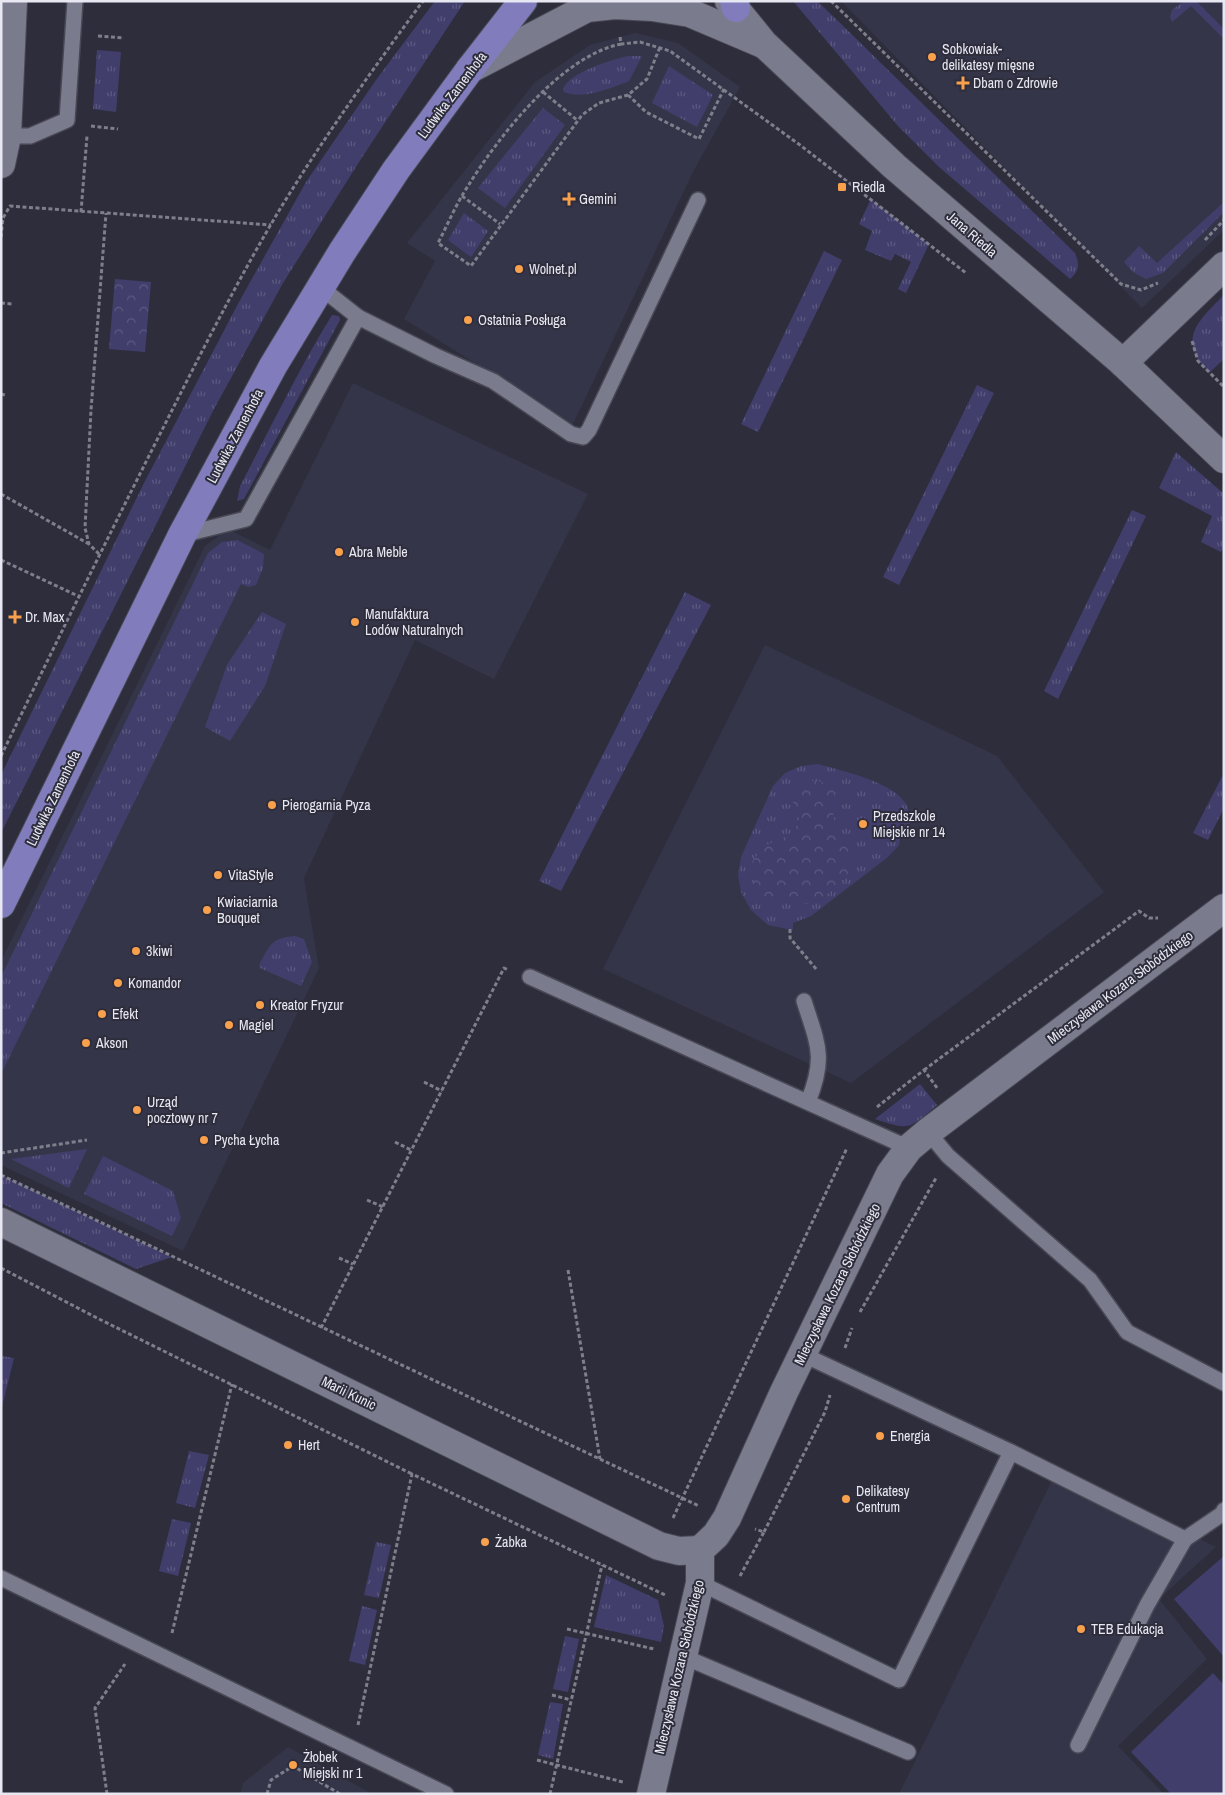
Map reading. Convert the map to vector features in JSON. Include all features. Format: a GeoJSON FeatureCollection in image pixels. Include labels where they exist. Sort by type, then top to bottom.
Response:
{"type":"FeatureCollection","features":[{"type":"Feature","properties":{"kind":"main road"},"geometry":{"type":"LineString","coordinates":[[470,69],[498,1]]}},
{"type":"Feature","properties":{"kind":"main road","name":"Ludwika Zamenhofa"},"geometry":{"type":"LineString","coordinates":[[1,904],[182,535],[268,374],[320,288],[396,170],[470,69],[523,1]]}},
{"type":"Feature","properties":{"kind":"street"},"geometry":{"type":"LineString","coordinates":[[1,164],[7,136],[13,1]]}},
{"type":"Feature","properties":{"kind":"street","name":"Jana Riedla"},"geometry":{"type":"LineString","coordinates":[[733,4],[764,44],[894,166],[1123,362],[1224,459]]}},
{"type":"Feature","properties":{"kind":"street"},"geometry":{"type":"LineString","coordinates":[[470,69],[587,8],[615,5],[652,7],[690,13],[764,44]]}},
{"type":"Feature","properties":{"kind":"street"},"geometry":{"type":"LineString","coordinates":[[1123,362],[1224,266]]}},
{"type":"Feature","properties":{"kind":"street","name":"Mieczysława Kozara Słobódzkiego"},"geometry":{"type":"LineString","coordinates":[[639,1788],[682,1656],[700,1584],[700,1550],[716,1535],[726,1518],[784,1392],[804,1355],[890,1174],[919,1140],[1224,908]]}},
{"type":"Feature","properties":{"kind":"street","name":"Marii Kunic"},"geometry":{"type":"LineString","coordinates":[[1,1222],[659,1546],[680,1551],[700,1550]]}},
{"type":"Feature","properties":{"kind":"lane"},"geometry":{"type":"LineString","coordinates":[[7,136],[30,136],[67,120],[75,1]]}},
{"type":"Feature","properties":{"kind":"lane"},"geometry":{"type":"LineString","coordinates":[[320,288],[358,317],[436,356],[493,381],[571,434],[583,437],[589,430],[698,200]]}},
{"type":"Feature","properties":{"kind":"lane"},"geometry":{"type":"LineString","coordinates":[[182,535],[246,518],[358,317]]}},
{"type":"Feature","properties":{"kind":"lane"},"geometry":{"type":"LineString","coordinates":[[530,976],[860,1126],[919,1140],[948,1156],[1090,1280],[1127,1332],[1224,1383]]}},
{"type":"Feature","properties":{"kind":"lane"},"geometry":{"type":"LineString","coordinates":[[804,1001],[819,1050],[817,1078],[808,1102]]}},
{"type":"Feature","properties":{"kind":"lane"},"geometry":{"type":"LineString","coordinates":[[804,1355],[1011,1452],[1185,1539]]}},
{"type":"Feature","properties":{"kind":"lane"},"geometry":{"type":"LineString","coordinates":[[700,1584],[899,1680],[1011,1452]]}},
{"type":"Feature","properties":{"kind":"lane"},"geometry":{"type":"LineString","coordinates":[[1078,1745],[1147,1605],[1185,1539],[1222,1514],[1224,1510]]}},
{"type":"Feature","properties":{"kind":"lane"},"geometry":{"type":"LineString","coordinates":[[1,1578],[446,1794]]}},
{"type":"Feature","properties":{"kind":"lane"},"geometry":{"type":"LineString","coordinates":[[682,1656],[908,1752]]}},
{"type":"Feature","properties":{"kind":"path"},"geometry":{"type":"LineString","coordinates":[[1,756],[78,596],[192,370],[271,225],[329,133],[424,1]]}},
{"type":"Feature","properties":{"kind":"path"},"geometry":{"type":"LineString","coordinates":[[830,1],[1121,284],[1141,290],[1162,280]]}},
{"type":"Feature","properties":{"kind":"path"},"geometry":{"type":"LineString","coordinates":[[615,5],[621,44]]}},
{"type":"Feature","properties":{"kind":"path"},"geometry":{"type":"LineString","coordinates":[[94,36],[124,38]]}},
{"type":"Feature","properties":{"kind":"path"},"geometry":{"type":"LineString","coordinates":[[660,47],[647,79],[628,95],[600,104],[577,120],[471,266],[438,243],[462,196],[505,136],[543,92],[565,71],[605,47],[640,42],[660,47],[670,51],[724,89],[973,278]]}},
{"type":"Feature","properties":{"kind":"path"},"geometry":{"type":"LineString","coordinates":[[628,95],[646,112],[699,139],[724,89]]}},
{"type":"Feature","properties":{"kind":"path"},"geometry":{"type":"LineString","coordinates":[[543,92],[577,120]]}},
{"type":"Feature","properties":{"kind":"path"},"geometry":{"type":"LineString","coordinates":[[88,126],[118,129]]}},
{"type":"Feature","properties":{"kind":"path"},"geometry":{"type":"LineString","coordinates":[[462,196],[500,224]]}},
{"type":"Feature","properties":{"kind":"path"},"geometry":{"type":"LineString","coordinates":[[1,237],[3,218],[10,206],[271,225]]}},
{"type":"Feature","properties":{"kind":"path"},"geometry":{"type":"LineString","coordinates":[[89,544],[85,528],[91,410],[106,213]]}},
{"type":"Feature","properties":{"kind":"path"},"geometry":{"type":"LineString","coordinates":[[1199,246],[1224,220]]}},
{"type":"Feature","properties":{"kind":"path"},"geometry":{"type":"LineString","coordinates":[[1,303],[12,304]]}},
{"type":"Feature","properties":{"kind":"path"},"geometry":{"type":"LineString","coordinates":[[1,494],[89,544],[99,554]]}},
{"type":"Feature","properties":{"kind":"path"},"geometry":{"type":"LineString","coordinates":[[1,560],[78,596]]}},
{"type":"Feature","properties":{"kind":"path"},"geometry":{"type":"LineString","coordinates":[[640,1584],[841,1158],[867,1115],[924,1070],[1140,910],[1149,918],[1160,918],[1166,915]]}},
{"type":"Feature","properties":{"kind":"path"},"geometry":{"type":"LineString","coordinates":[[790,929],[790,938],[816,970]]}},
{"type":"Feature","properties":{"kind":"path"},"geometry":{"type":"LineString","coordinates":[[321,1328],[504,968],[530,976]]}},
{"type":"Feature","properties":{"kind":"path"},"geometry":{"type":"LineString","coordinates":[[924,1070],[955,1112]]}},
{"type":"Feature","properties":{"kind":"path"},"geometry":{"type":"LineString","coordinates":[[424,1082],[442,1091]]}},
{"type":"Feature","properties":{"kind":"path"},"geometry":{"type":"LineString","coordinates":[[1,1153],[87,1140]]}},
{"type":"Feature","properties":{"kind":"path"},"geometry":{"type":"LineString","coordinates":[[395,1142],[412,1150]]}},
{"type":"Feature","properties":{"kind":"path"},"geometry":{"type":"LineString","coordinates":[[859,1315],[948,1156]]}},
{"type":"Feature","properties":{"kind":"path"},"geometry":{"type":"LineString","coordinates":[[367,1200],[383,1206]]}},
{"type":"Feature","properties":{"kind":"path"},"geometry":{"type":"LineString","coordinates":[[338,1258],[353,1264]]}},
{"type":"Feature","properties":{"kind":"path"},"geometry":{"type":"LineString","coordinates":[[1,1268],[97,1318],[412,1474],[664,1595],[667,1604]]}},
{"type":"Feature","properties":{"kind":"path"},"geometry":{"type":"LineString","coordinates":[[568,1270],[600,1460]]}},
{"type":"Feature","properties":{"kind":"path"},"geometry":{"type":"LineString","coordinates":[[764,1532],[825,1412],[854,1323]]}},
{"type":"Feature","properties":{"kind":"path"},"geometry":{"type":"LineString","coordinates":[[171,1637],[232,1384]]}},
{"type":"Feature","properties":{"kind":"path"},"geometry":{"type":"LineString","coordinates":[[356,1735],[412,1474]]}},
{"type":"Feature","properties":{"kind":"path"},"geometry":{"type":"LineString","coordinates":[[550,1794],[602,1565]]}},
{"type":"Feature","properties":{"kind":"path"},"geometry":{"type":"LineString","coordinates":[[567,1629],[656,1649]]}},
{"type":"Feature","properties":{"kind":"path"},"geometry":{"type":"LineString","coordinates":[[552,1695],[571,1700]]}},
{"type":"Feature","properties":{"kind":"path"},"geometry":{"type":"LineString","coordinates":[[537,1760],[639,1788]]}},
{"type":"Feature","properties":{"kind":"path"},"geometry":{"type":"LineString","coordinates":[[266,1794],[271,1780],[293,1766],[340,1794]]}},
{"type":"Feature","properties":{"kind":"shaded area"},"geometry":{"type":"Polygon","coordinates":[[[841,1],[1224,1],[1224,230],[1142,308],[841,1]]]}},
{"type":"Feature","properties":{"kind":"shaded area"},"geometry":{"type":"Polygon","coordinates":[[[635,33],[678,43],[740,87],[693,172],[573,424],[404,319],[435,261],[407,243],[535,82],[590,45],[635,33]]]}},
{"type":"Feature","properties":{"kind":"shaded area"},"geometry":{"type":"Polygon","coordinates":[[[353,383],[588,494],[494,679],[415,640],[304,878],[319,968],[183,1251],[1,1165],[1,961],[205,546],[228,529],[270,550],[353,383]]]}},
{"type":"Feature","properties":{"kind":"shaded area","name":"Przedszkole Miejskie nr 14"},"geometry":{"type":"Polygon","coordinates":[[[765,645],[997,756],[1104,892],[851,1083],[603,969],[765,645]]]}},
{"type":"Feature","properties":{"kind":"shaded area","name":"TEB Edukacja"},"geometry":{"type":"Polygon","coordinates":[[[1057,1470],[1216,1547],[1159,1599],[1207,1659],[1118,1746],[1164,1794],[899,1794],[1057,1470]]]}},
{"type":"Feature","properties":{"kind":"shaded area","name":"Żłobek Miejski nr 1"},"geometry":{"type":"Polygon","coordinates":[[[288,1747],[372,1794],[240,1794],[243,1783],[288,1747]]]}},
{"type":"Feature","properties":{"kind":"green space"},"geometry":{"type":"Polygon","coordinates":[[[435,1],[465,1],[359,162],[283,283],[214,409],[1,833],[1,775],[145,481],[239,302],[306,182],[376,80],[435,1]]]}},
{"type":"Feature","properties":{"kind":"green space"},"geometry":{"type":"Polygon","coordinates":[[[793,1],[817,1],[1075,253],[1078,268],[1073,276],[1070,279],[939,167],[898,126],[793,1]]]}},
{"type":"Feature","properties":{"kind":"green space"},"geometry":{"type":"Polygon","coordinates":[[[1184,1],[1196,1],[1224,29],[1224,39],[1191,6],[1172,22],[1170,17],[1172,10],[1184,1]]]}},
{"type":"Feature","properties":{"kind":"green space"},"geometry":{"type":"Polygon","coordinates":[[[97,50],[121,52],[116,112],[93,109],[97,50]]]}},
{"type":"Feature","properties":{"kind":"green space"},"geometry":{"type":"Polygon","coordinates":[[[628,56],[642,56],[629,81],[606,90],[588,94],[580,95],[564,92],[563,89],[567,83],[582,72],[628,56]]]}},
{"type":"Feature","properties":{"kind":"green space"},"geometry":{"type":"Polygon","coordinates":[[[669,66],[713,95],[697,127],[652,103],[669,66]]]}},
{"type":"Feature","properties":{"kind":"green space"},"geometry":{"type":"Polygon","coordinates":[[[543,108],[565,125],[505,208],[478,188],[543,108]]]}},
{"type":"Feature","properties":{"kind":"green space"},"geometry":{"type":"Polygon","coordinates":[[[871,199],[929,244],[906,293],[898,289],[911,262],[895,254],[891,261],[865,250],[872,231],[859,224],[871,199]]]}},
{"type":"Feature","properties":{"kind":"green space"},"geometry":{"type":"Polygon","coordinates":[[[1224,202],[1224,212],[1163,273],[1146,279],[1133,272],[1124,262],[1139,246],[1157,263],[1224,202]]]}},
{"type":"Feature","properties":{"kind":"green space"},"geometry":{"type":"Polygon","coordinates":[[[464,213],[488,231],[471,257],[448,240],[464,213]]]}},
{"type":"Feature","properties":{"kind":"green space"},"geometry":{"type":"Polygon","coordinates":[[[824,251],[842,260],[758,432],[741,424],[824,251]]]}},
{"type":"Feature","properties":{"kind":"green space"},"geometry":{"type":"Polygon","coordinates":[[[115,279],[151,282],[145,352],[109,349],[115,279]]]}},
{"type":"Feature","properties":{"kind":"green space"},"geometry":{"type":"Polygon","coordinates":[[[1224,295],[1224,359],[1209,373],[1199,361],[1194,350],[1194,331],[1206,314],[1224,295]]]}},
{"type":"Feature","properties":{"kind":"green space"},"geometry":{"type":"Polygon","coordinates":[[[332,315],[339,316],[340,320],[244,499],[237,501],[240,486],[296,378],[332,315]]]}},
{"type":"Feature","properties":{"kind":"green space"},"geometry":{"type":"Polygon","coordinates":[[[977,385],[994,393],[899,585],[883,577],[977,385]]]}},
{"type":"Feature","properties":{"kind":"green space"},"geometry":{"type":"Polygon","coordinates":[[[1176,452],[1224,494],[1224,547],[1221,552],[1201,542],[1212,516],[1159,488],[1176,452]]]}},
{"type":"Feature","properties":{"kind":"green space"},"geometry":{"type":"Polygon","coordinates":[[[1132,510],[1146,516],[1058,699],[1044,691],[1132,510]]]}},
{"type":"Feature","properties":{"kind":"green space"},"geometry":{"type":"Polygon","coordinates":[[[237,540],[264,554],[263,568],[256,585],[249,587],[241,584],[1,1074],[1,977],[208,553],[222,542],[237,540]]]}},
{"type":"Feature","properties":{"kind":"green space"},"geometry":{"type":"Polygon","coordinates":[[[685,592],[711,605],[561,891],[539,881],[685,592]]]}},
{"type":"Feature","properties":{"kind":"green space"},"geometry":{"type":"Polygon","coordinates":[[[262,612],[286,624],[265,686],[230,741],[205,727],[227,665],[262,612]]]}},
{"type":"Feature","properties":{"kind":"green space"},"geometry":{"type":"Polygon","coordinates":[[[818,764],[876,782],[897,794],[907,807],[910,834],[901,833],[899,845],[888,857],[811,916],[793,923],[793,930],[768,925],[751,910],[741,892],[738,875],[741,857],[773,786],[785,773],[801,766],[818,764]]]}},
{"type":"Feature","properties":{"kind":"green space"},"geometry":{"type":"Polygon","coordinates":[[[1224,773],[1224,808],[1208,840],[1193,833],[1224,773]]]}},
{"type":"Feature","properties":{"kind":"green space"},"geometry":{"type":"Polygon","coordinates":[[[801,781],[819,781],[836,788],[832,808],[836,828],[851,852],[852,869],[835,888],[814,904],[766,901],[754,886],[752,862],[764,846],[794,833],[799,818],[789,790],[801,781]]]}},
{"type":"Feature","properties":{"kind":"green space"},"geometry":{"type":"Polygon","coordinates":[[[295,936],[304,939],[312,962],[301,986],[260,968],[259,965],[272,944],[281,939],[295,936]]]}},
{"type":"Feature","properties":{"kind":"green space"},"geometry":{"type":"Polygon","coordinates":[[[920,1084],[937,1105],[921,1119],[909,1126],[903,1126],[875,1119],[920,1084]]]}},
{"type":"Feature","properties":{"kind":"green space"},"geometry":{"type":"Polygon","coordinates":[[[87,1149],[69,1188],[11,1159],[87,1149]]]}},
{"type":"Feature","properties":{"kind":"green space"},"geometry":{"type":"Polygon","coordinates":[[[103,1156],[173,1191],[181,1218],[172,1236],[84,1194],[103,1156]]]}},
{"type":"Feature","properties":{"kind":"green space"},"geometry":{"type":"Polygon","coordinates":[[[1,1175],[172,1257],[136,1269],[1,1203],[1,1175]]]}},
{"type":"Feature","properties":{"kind":"green space"},"geometry":{"type":"Polygon","coordinates":[[[2,1356],[14,1358],[1,1411],[1,1360],[2,1356]]]}},
{"type":"Feature","properties":{"kind":"green space"},"geometry":{"type":"Polygon","coordinates":[[[189,1451],[209,1455],[195,1508],[176,1503],[189,1451]]]}},
{"type":"Feature","properties":{"kind":"green space"},"geometry":{"type":"Polygon","coordinates":[[[172,1519],[191,1523],[178,1576],[159,1571],[172,1519]]]}},
{"type":"Feature","properties":{"kind":"green space"},"geometry":{"type":"Polygon","coordinates":[[[376,1542],[391,1545],[379,1598],[364,1595],[376,1542]]]}},
{"type":"Feature","properties":{"kind":"green space"},"geometry":{"type":"Polygon","coordinates":[[[1224,1556],[1224,1657],[1174,1599],[1224,1556]]]}},
{"type":"Feature","properties":{"kind":"green space"},"geometry":{"type":"Polygon","coordinates":[[[606,1575],[658,1600],[664,1626],[661,1642],[594,1627],[606,1575]]]}},
{"type":"Feature","properties":{"kind":"green space"},"geometry":{"type":"Polygon","coordinates":[[[362,1606],[377,1610],[365,1665],[349,1661],[362,1606]]]}},
{"type":"Feature","properties":{"kind":"green space"},"geometry":{"type":"Polygon","coordinates":[[[565,1636],[579,1639],[568,1692],[553,1689],[565,1636]]]}},
{"type":"Feature","properties":{"kind":"green space"},"geometry":{"type":"Polygon","coordinates":[[[1213,1673],[1224,1685],[1224,1794],[1171,1794],[1131,1752],[1213,1673]]]}},
{"type":"Feature","properties":{"kind":"green space"},"geometry":{"type":"Polygon","coordinates":[[[550,1702],[563,1704],[553,1759],[538,1755],[550,1702]]]}},
{"type":"Feature","properties":{"kind":"place","name":"Sobkowiak- delikatesy mięsne"},"geometry":{"type":"Point","coordinates":[932,57]}},
{"type":"Feature","properties":{"kind":"place","name":"Dbam o Zdrowie"},"geometry":{"type":"Point","coordinates":[963,83]}},
{"type":"Feature","properties":{"kind":"place","name":"Riedla"},"geometry":{"type":"Point","coordinates":[842,187]}},
{"type":"Feature","properties":{"kind":"place","name":"Gemini"},"geometry":{"type":"Point","coordinates":[569,199]}},
{"type":"Feature","properties":{"kind":"place","name":"Wolnet.pl"},"geometry":{"type":"Point","coordinates":[519,269]}},
{"type":"Feature","properties":{"kind":"place","name":"Ostatnia Posługa"},"geometry":{"type":"Point","coordinates":[468,320]}},
{"type":"Feature","properties":{"kind":"place","name":"Abra Meble"},"geometry":{"type":"Point","coordinates":[339,552]}},
{"type":"Feature","properties":{"kind":"place","name":"Dr. Max"},"geometry":{"type":"Point","coordinates":[15,617]}},
{"type":"Feature","properties":{"kind":"place","name":"Manufaktura Lodów Naturalnych"},"geometry":{"type":"Point","coordinates":[355,622]}},
{"type":"Feature","properties":{"kind":"place","name":"Pierogarnia Pyza"},"geometry":{"type":"Point","coordinates":[272,805]}},
{"type":"Feature","properties":{"kind":"place","name":"Przedszkole Miejskie nr 14"},"geometry":{"type":"Point","coordinates":[863,824]}},
{"type":"Feature","properties":{"kind":"place","name":"VitaStyle"},"geometry":{"type":"Point","coordinates":[218,875]}},
{"type":"Feature","properties":{"kind":"place","name":"Kwiaciarnia Bouquet"},"geometry":{"type":"Point","coordinates":[207,910]}},
{"type":"Feature","properties":{"kind":"place","name":"3kiwi"},"geometry":{"type":"Point","coordinates":[136,951]}},
{"type":"Feature","properties":{"kind":"place","name":"Komandor"},"geometry":{"type":"Point","coordinates":[118,983]}},
{"type":"Feature","properties":{"kind":"place","name":"Kreator Fryzur"},"geometry":{"type":"Point","coordinates":[260,1005]}},
{"type":"Feature","properties":{"kind":"place","name":"Efekt"},"geometry":{"type":"Point","coordinates":[102,1014]}},
{"type":"Feature","properties":{"kind":"place","name":"Magiel"},"geometry":{"type":"Point","coordinates":[229,1025]}},
{"type":"Feature","properties":{"kind":"place","name":"Akson"},"geometry":{"type":"Point","coordinates":[86,1043]}},
{"type":"Feature","properties":{"kind":"place","name":"Urząd pocztowy nr 7"},"geometry":{"type":"Point","coordinates":[137,1110]}},
{"type":"Feature","properties":{"kind":"place","name":"Pycha Łycha"},"geometry":{"type":"Point","coordinates":[204,1140]}},
{"type":"Feature","properties":{"kind":"place","name":"Energia"},"geometry":{"type":"Point","coordinates":[880,1436]}},
{"type":"Feature","properties":{"kind":"place","name":"Hert"},"geometry":{"type":"Point","coordinates":[288,1445]}},
{"type":"Feature","properties":{"kind":"place","name":"Delikatesy Centrum"},"geometry":{"type":"Point","coordinates":[846,1499]}},
{"type":"Feature","properties":{"kind":"place","name":"Żabka"},"geometry":{"type":"Point","coordinates":[485,1542]}},
{"type":"Feature","properties":{"kind":"place","name":"TEB Edukacja"},"geometry":{"type":"Point","coordinates":[1081,1629]}},
{"type":"Feature","properties":{"kind":"place","name":"Żłobek Miejski nr 1"},"geometry":{"type":"Point","coordinates":[293,1765]}}]}
